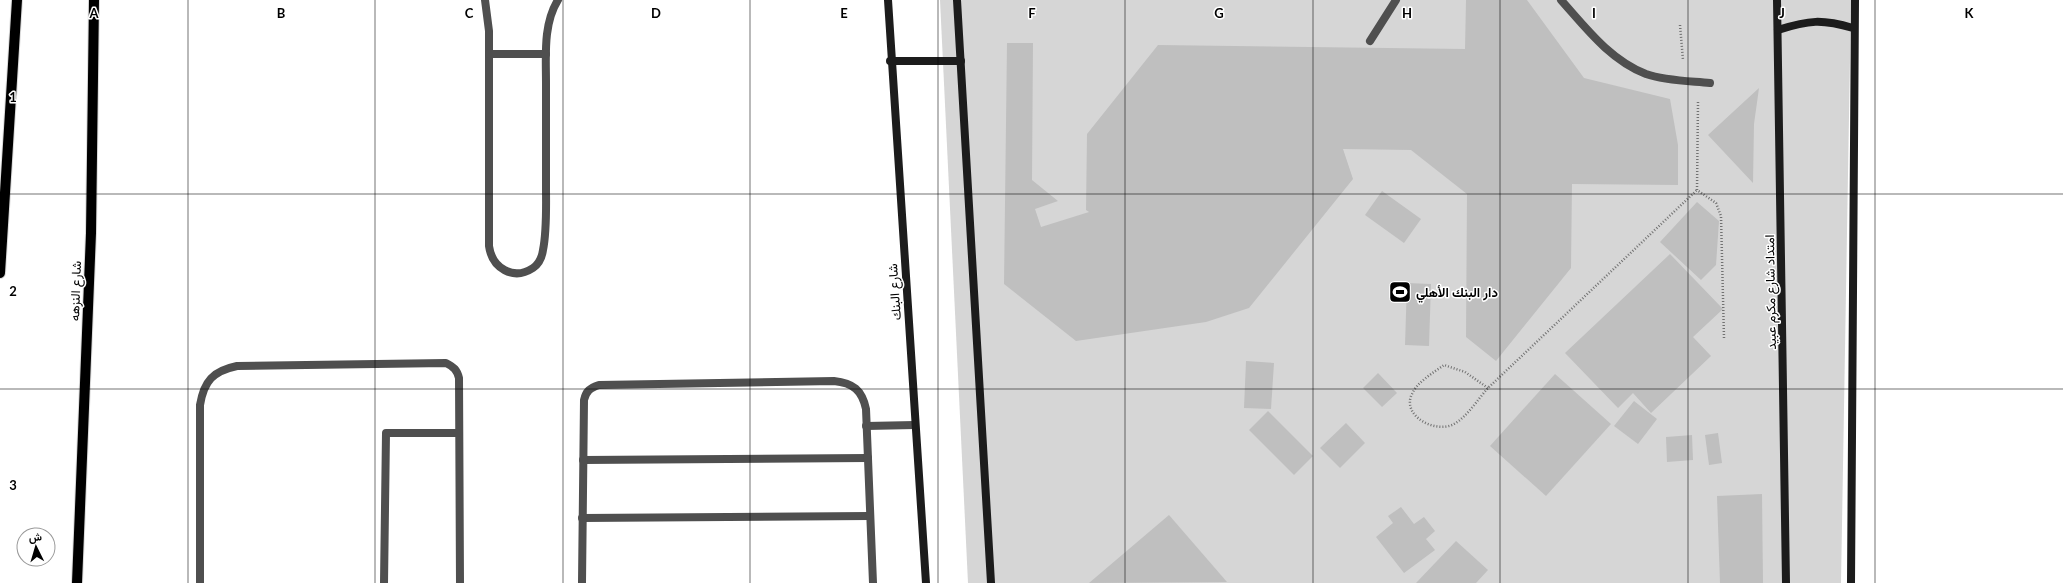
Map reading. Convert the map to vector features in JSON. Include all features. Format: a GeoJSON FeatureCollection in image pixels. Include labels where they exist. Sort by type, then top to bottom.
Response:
{"type":"FeatureCollection","features":[{"type":"Feature","properties":{"kind":"main road"},"geometry":{"type":"LineString","coordinates":[[0,273],[17,0]]}},
{"type":"Feature","properties":{"kind":"main road","name":"شارع النزهه"},"geometry":{"type":"LineString","coordinates":[[77,583],[91,233],[94,0]]}},
{"type":"Feature","properties":{"kind":"street","name":"شارع البنك"},"geometry":{"type":"LineString","coordinates":[[888,0],[890,61],[926,583]]}},
{"type":"Feature","properties":{"kind":"street"},"geometry":{"type":"LineString","coordinates":[[958,0],[960,61],[991,583]]}},
{"type":"Feature","properties":{"kind":"street","name":"امتداد شارع مكرم عبيد"},"geometry":{"type":"LineString","coordinates":[[1777,0],[1786,583]]}},
{"type":"Feature","properties":{"kind":"street"},"geometry":{"type":"LineString","coordinates":[[1850,583],[1853,28],[1855,0]]}},
{"type":"Feature","properties":{"kind":"street"},"geometry":{"type":"LineString","coordinates":[[1778,30],[1802,22],[1822,21],[1828,21],[1853,28]]}},
{"type":"Feature","properties":{"kind":"street"},"geometry":{"type":"LineString","coordinates":[[890,61],[960,61]]}},
{"type":"Feature","properties":{"kind":"lane"},"geometry":{"type":"LineString","coordinates":[[485,0],[488,13],[489,54],[490,255],[495,263],[510,273],[520,274],[536,266],[544,250],[546,204],[546,54],[550,18],[558,0]]}},
{"type":"Feature","properties":{"kind":"lane"},"geometry":{"type":"LineString","coordinates":[[1370,41],[1396,0]]}},
{"type":"Feature","properties":{"kind":"lane"},"geometry":{"type":"LineString","coordinates":[[1561,0],[1604,47],[1617,58],[1647,74],[1684,81],[1710,83]]}},
{"type":"Feature","properties":{"kind":"lane"},"geometry":{"type":"LineString","coordinates":[[489,54],[546,54]]}},
{"type":"Feature","properties":{"kind":"lane"},"geometry":{"type":"LineString","coordinates":[[200,583],[200,405],[202,391],[210,378],[222,369],[237,366],[446,363],[453,366],[459,378],[460,583]]}},
{"type":"Feature","properties":{"kind":"lane"},"geometry":{"type":"LineString","coordinates":[[582,583],[584,400],[586,393],[591,388],[599,385],[845,382],[856,388],[863,397],[868,458],[873,583]]}},
{"type":"Feature","properties":{"kind":"lane"},"geometry":{"type":"LineString","coordinates":[[866,426],[915,424]]}},
{"type":"Feature","properties":{"kind":"lane"},"geometry":{"type":"LineString","coordinates":[[384,583],[386,433],[459,433]]}},
{"type":"Feature","properties":{"kind":"lane"},"geometry":{"type":"LineString","coordinates":[[583,460],[868,458]]}},
{"type":"Feature","properties":{"kind":"lane"},"geometry":{"type":"LineString","coordinates":[[582,518],[870,516]]}},
{"type":"Feature","properties":{"kind":"path"},"geometry":{"type":"LineString","coordinates":[[1680,25],[1684,81]]}},
{"type":"Feature","properties":{"kind":"path"},"geometry":{"type":"LineString","coordinates":[[1488,388],[1465,372],[1444,365],[1416,388],[1410,400],[1410,406],[1416,416],[1429,425],[1445,427],[1453,425],[1460,420],[1488,388],[1697,190],[1698,98]]}},
{"type":"Feature","properties":{"kind":"path"},"geometry":{"type":"LineString","coordinates":[[1697,190],[1716,203],[1721,216],[1724,338]]}},
{"type":"Feature","properties":{"kind":"shaded area","name":"دار البنك الأهلي"},"geometry":{"type":"Polygon","coordinates":[[[940,0],[1851,0],[1841,583],[968,583],[940,0]]]}},
{"type":"Feature","properties":{"kind":"building"},"geometry":{"type":"Polygon","coordinates":[[[1466,0],[1527,0],[1584,78],[1670,99],[1678,145],[1678,185],[1572,184],[1571,268],[1496,361],[1466,337],[1467,194],[1411,150],[1343,149],[1353,179],[1249,308],[1206,322],[1076,341],[1004,284],[1007,43],[1033,43],[1032,180],[1058,201],[1035,209],[1041,227],[1089,212],[1086,210],[1087,134],[1158,45],[1465,49],[1466,0]]]}},
{"type":"Feature","properties":{"kind":"building"},"geometry":{"type":"Polygon","coordinates":[[[1759,88],[1754,124],[1753,183],[1708,135],[1759,88]]]}},
{"type":"Feature","properties":{"kind":"building"},"geometry":{"type":"Polygon","coordinates":[[[1382,191],[1421,219],[1404,243],[1365,215],[1382,191]]]}},
{"type":"Feature","properties":{"kind":"building"},"geometry":{"type":"Polygon","coordinates":[[[1697,202],[1719,221],[1716,265],[1701,280],[1660,242],[1697,202]]]}},
{"type":"Feature","properties":{"kind":"building"},"geometry":{"type":"Polygon","coordinates":[[[1670,254],[1723,309],[1693,337],[1711,356],[1651,413],[1633,393],[1618,408],[1565,353],[1670,254]]]}},
{"type":"Feature","properties":{"kind":"building"},"geometry":{"type":"Polygon","coordinates":[[[1407,283],[1431,284],[1429,346],[1405,345],[1407,283]]]}},
{"type":"Feature","properties":{"kind":"building"},"geometry":{"type":"Polygon","coordinates":[[[1246,361],[1274,363],[1271,409],[1244,408],[1246,361]]]}},
{"type":"Feature","properties":{"kind":"building"},"geometry":{"type":"Polygon","coordinates":[[[1378,373],[1397,393],[1382,407],[1363,388],[1378,373]]]}},
{"type":"Feature","properties":{"kind":"building"},"geometry":{"type":"Polygon","coordinates":[[[1555,374],[1611,424],[1546,496],[1490,446],[1555,374]]]}},
{"type":"Feature","properties":{"kind":"building"},"geometry":{"type":"Polygon","coordinates":[[[1634,401],[1657,419],[1638,444],[1614,426],[1634,401]]]}},
{"type":"Feature","properties":{"kind":"building"},"geometry":{"type":"Polygon","coordinates":[[[1268,411],[1313,456],[1294,475],[1249,430],[1268,411]]]}},
{"type":"Feature","properties":{"kind":"building"},"geometry":{"type":"Polygon","coordinates":[[[1346,423],[1365,443],[1340,468],[1320,448],[1346,423]]]}},
{"type":"Feature","properties":{"kind":"building"},"geometry":{"type":"Polygon","coordinates":[[[1718,433],[1722,463],[1709,465],[1705,435],[1718,433]]]}},
{"type":"Feature","properties":{"kind":"building"},"geometry":{"type":"Polygon","coordinates":[[[1692,435],[1693,460],[1667,462],[1666,437],[1692,435]]]}},
{"type":"Feature","properties":{"kind":"building"},"geometry":{"type":"Polygon","coordinates":[[[1762,494],[1763,583],[1720,583],[1717,496],[1762,494]]]}},
{"type":"Feature","properties":{"kind":"building"},"geometry":{"type":"Polygon","coordinates":[[[1401,507],[1414,524],[1424,517],[1435,531],[1426,539],[1435,550],[1404,573],[1376,537],[1393,523],[1388,516],[1401,507]]]}},
{"type":"Feature","properties":{"kind":"building"},"geometry":{"type":"Polygon","coordinates":[[[1169,515],[1227,582],[1089,583],[1169,515]]]}},
{"type":"Feature","properties":{"kind":"building"},"geometry":{"type":"Polygon","coordinates":[[[1456,541],[1488,570],[1476,583],[1416,583],[1456,541]]]}},
{"type":"Feature","properties":{"kind":"place","name":"دار البنك الأهلي"},"geometry":{"type":"Point","coordinates":[1400,292]}}]}
